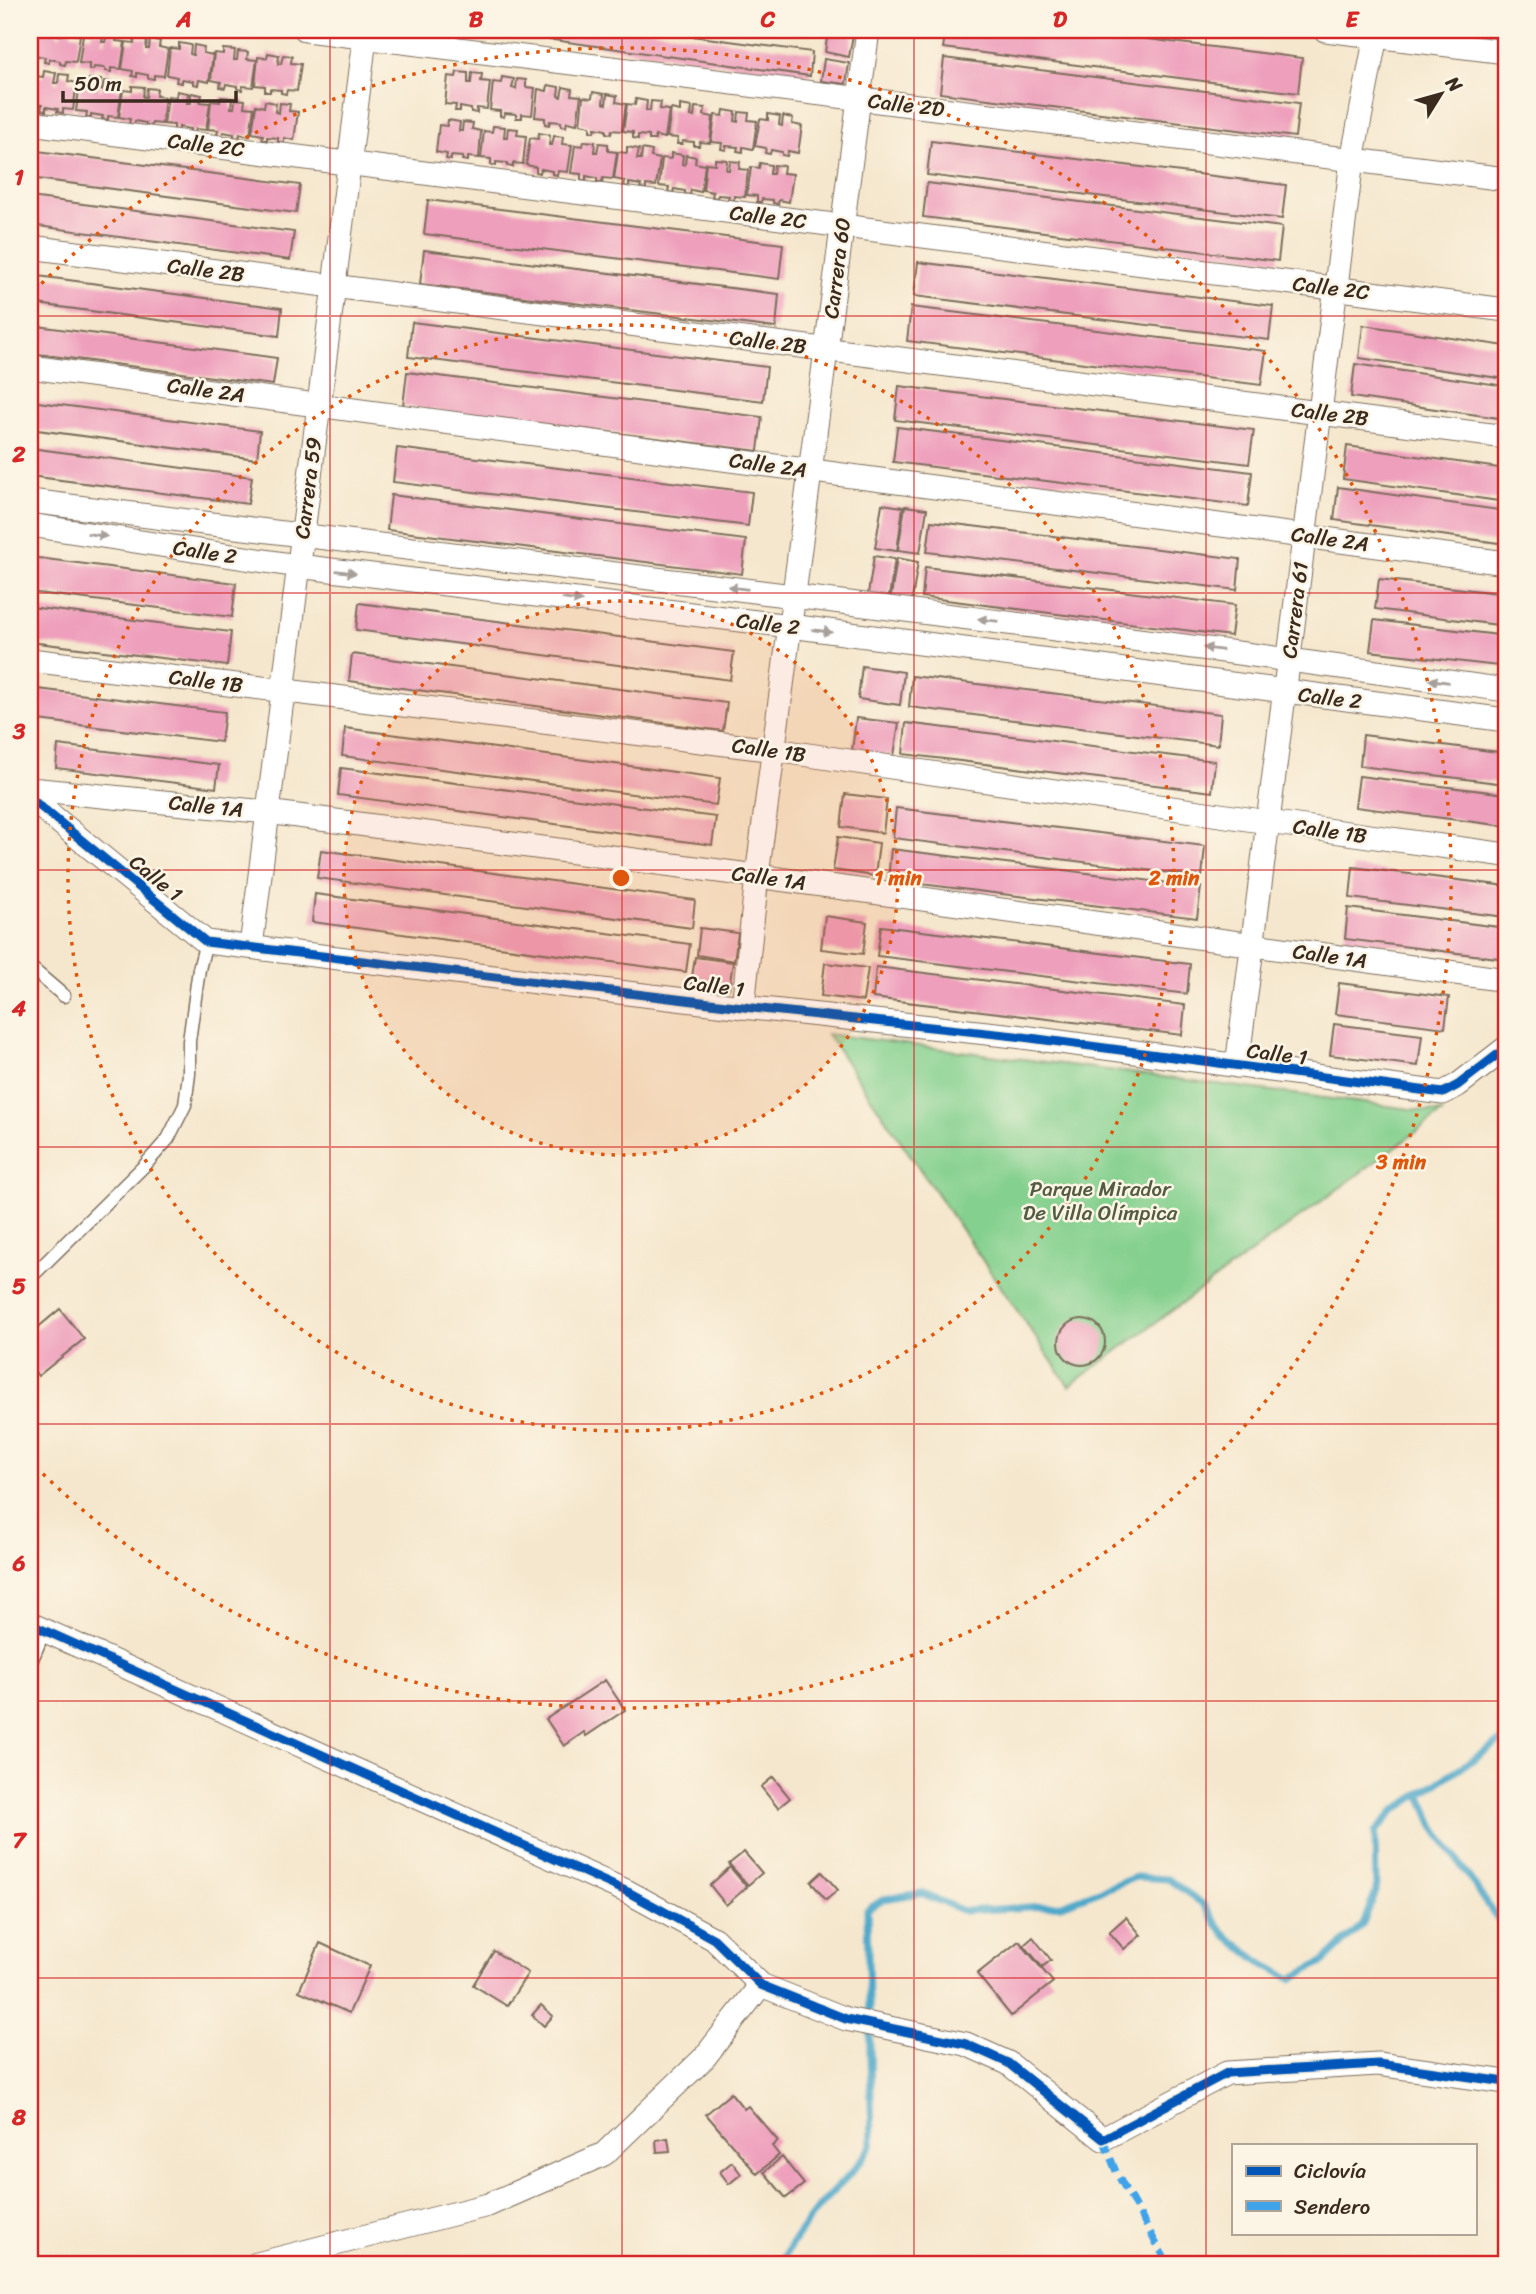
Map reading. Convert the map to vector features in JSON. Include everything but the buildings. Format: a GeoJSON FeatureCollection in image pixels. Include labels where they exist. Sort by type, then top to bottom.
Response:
{"type":"FeatureCollection","features":[{"type":"Feature","properties":{"kind":"street","name":"Calle 2D"},"geometry":{"type":"LineString","coordinates":[[306,30],[365,33],[859,99],[1506,179]]}},
{"type":"Feature","properties":{"kind":"street","name":"Carrera 60"},"geometry":{"type":"LineString","coordinates":[[743,1007],[757,876],[868,30]]}},
{"type":"Feature","properties":{"kind":"street"},"geometry":{"type":"LineString","coordinates":[[1325,30],[1377,32],[1506,52]]}},
{"type":"Feature","properties":{"kind":"street","name":"Carrera 61"},"geometry":{"type":"LineString","coordinates":[[1237,1066],[1352,160],[1377,32]]}},
{"type":"Feature","properties":{"kind":"street","name":"Carrera 59"},"geometry":{"type":"LineString","coordinates":[[251,947],[365,33]]}},
{"type":"Feature","properties":{"kind":"street","name":"Calle 2C"},"geometry":{"type":"LineString","coordinates":[[30,123],[1506,310]]}},
{"type":"Feature","properties":{"kind":"street","name":"Calle 2B"},"geometry":{"type":"LineString","coordinates":[[30,247],[1506,437]]}},
{"type":"Feature","properties":{"kind":"street","name":"Calle 2A"},"geometry":{"type":"LineString","coordinates":[[30,367],[1506,563]]}},
{"type":"Feature","properties":{"kind":"street","name":"Calle 2"},"geometry":{"type":"LineString","coordinates":[[30,501],[794,595],[1506,690]]}},
{"type":"Feature","properties":{"kind":"street","name":"Calle 2"},"geometry":{"type":"LineString","coordinates":[[30,525],[298,566],[790,626],[1284,693],[1506,720]]}},
{"type":"Feature","properties":{"kind":"street","name":"Calle 1B"},"geometry":{"type":"LineString","coordinates":[[30,660],[774,750],[1506,855]]}},
{"type":"Feature","properties":{"kind":"street","name":"Calle 1A"},"geometry":{"type":"LineString","coordinates":[[30,789],[267,812],[757,876],[1506,980]]}},
{"type":"Feature","properties":{"kind":"street","name":"Calle 1"},"geometry":{"type":"LineString","coordinates":[[30,798],[206,942],[743,1007],[1016,1036],[1443,1093],[1458,1085],[1506,1048]]}},
{"type":"Feature","properties":{"kind":"street"},"geometry":{"type":"LineString","coordinates":[[37,1627],[628,1892],[714,1939],[761,1985],[846,2019],[966,2044],[1008,2063],[1103,2139],[1227,2073],[1378,2064],[1506,2082]]}},
{"type":"Feature","properties":{"kind":"street"},"geometry":{"type":"LineString","coordinates":[[257,2264],[488,2205],[604,2154],[704,2058],[761,1985]]}},
{"type":"Feature","properties":{"kind":"lane"},"geometry":{"type":"LineString","coordinates":[[30,1278],[145,1166],[168,1139],[185,1105],[189,1041],[206,942]]}},
{"type":"Feature","properties":{"kind":"lane"},"geometry":{"type":"LineString","coordinates":[[30,967],[64,996]]}},
{"type":"Feature","properties":{"kind":"lane"},"geometry":{"type":"LineString","coordinates":[[30,1664],[37,1627]]}},
{"type":"Feature","properties":{"kind":"green space","name":"Parque Mirador De Villa Olímpica"},"geometry":{"type":"Polygon","coordinates":[[[827,1034],[1442,1113],[1069,1386],[827,1034]]]}},
{"type":"Feature","properties":{"kind":"waterway"},"geometry":{"type":"LineString","coordinates":[[780,2264],[807,2222],[860,2162],[872,2144],[867,1910],[884,1899],[921,1893],[964,1911],[1062,1905],[1136,1877],[1168,1879],[1203,1904],[1224,1934],[1260,1962],[1291,1979],[1323,1962],[1363,1924],[1376,1891],[1375,1832],[1395,1810],[1506,1738]]}},
{"type":"Feature","properties":{"kind":"waterway"},"geometry":{"type":"LineString","coordinates":[[1420,1794],[1435,1828],[1506,1931]]}},
{"type":"Feature","properties":{"kind":"marked path"},"geometry":{"type":"LineString","coordinates":[[1103,2139],[1117,2174],[1168,2264]]}},
{"type":"Feature","properties":{"kind":"cycle path"},"geometry":{"type":"LineString","coordinates":[[30,798],[206,942],[743,1007],[1015,1036],[1443,1093],[1458,1085],[1506,1048]]}},
{"type":"Feature","properties":{"kind":"cycle path"},"geometry":{"type":"LineString","coordinates":[[30,1624],[628,1892],[714,1939],[761,1985],[846,2019],[966,2044],[1008,2063],[1103,2139],[1227,2073],[1378,2064],[1506,2082]]}}]}
